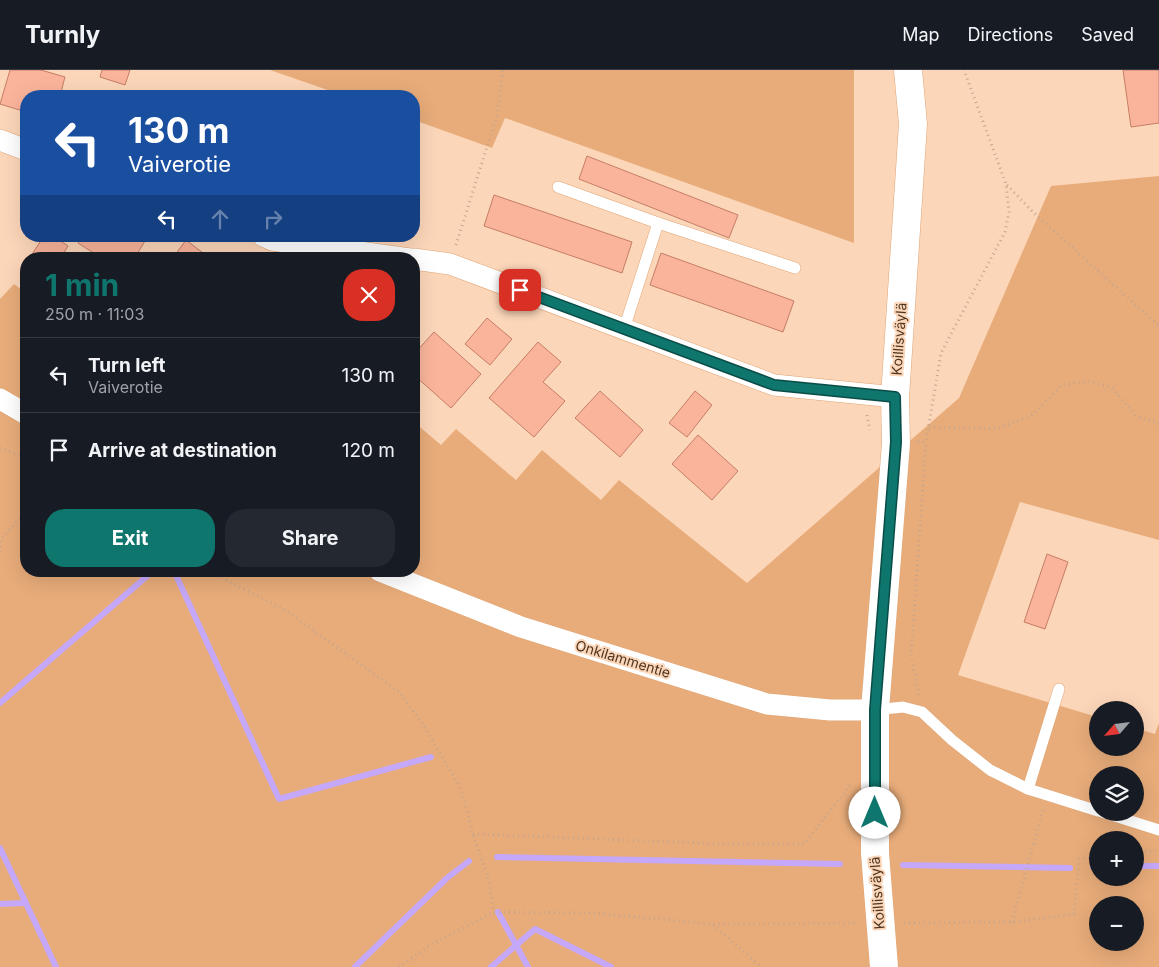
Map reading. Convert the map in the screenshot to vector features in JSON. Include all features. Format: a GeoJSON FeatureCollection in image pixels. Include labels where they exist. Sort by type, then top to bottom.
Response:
{"type":"FeatureCollection","features":[{"type":"Feature","properties":{"kind":"street","name":"Koillisväylä"},"geometry":{"type":"LineString","coordinates":[[884,967],[875,866],[875,710],[896,442],[895,397],[913,124],[908,70]]}},
{"type":"Feature","properties":{"kind":"street"},"geometry":{"type":"LineString","coordinates":[[0,140],[20,148]]}},
{"type":"Feature","properties":{"kind":"street"},"geometry":{"type":"LineString","coordinates":[[287,242],[359,252]]}},
{"type":"Feature","properties":{"kind":"street"},"geometry":{"type":"LineString","coordinates":[[420,260],[450,264],[774,385],[895,397]]}},
{"type":"Feature","properties":{"kind":"street"},"geometry":{"type":"LineString","coordinates":[[0,399],[20,411]]}},
{"type":"Feature","properties":{"kind":"street","name":"Onkilammentie"},"geometry":{"type":"LineString","coordinates":[[395,577],[521,627],[767,704],[830,710],[875,710]]}},
{"type":"Feature","properties":{"kind":"lane"},"geometry":{"type":"LineString","coordinates":[[558,187],[658,223],[795,268]]}},
{"type":"Feature","properties":{"kind":"lane"},"geometry":{"type":"LineString","coordinates":[[624,329],[658,223]]}},
{"type":"Feature","properties":{"kind":"lane"},"geometry":{"type":"LineString","coordinates":[[1028,789],[1059,689]]}},
{"type":"Feature","properties":{"kind":"lane"},"geometry":{"type":"LineString","coordinates":[[875,710],[903,707],[922,712],[952,740],[990,770],[1028,789],[1089,808]]}},
{"type":"Feature","properties":{"kind":"lane"},"geometry":{"type":"LineString","coordinates":[[1130,821],[1159,830]]}},
{"type":"Feature","properties":{"kind":"path"},"geometry":{"type":"LineString","coordinates":[[450,264],[497,115],[503,70]]}},
{"type":"Feature","properties":{"kind":"path"},"geometry":{"type":"LineString","coordinates":[[922,712],[911,655],[926,442],[941,354],[1004,232],[1009,212],[1006,184],[964,70]]}},
{"type":"Feature","properties":{"kind":"path"},"geometry":{"type":"LineString","coordinates":[[1006,184],[1032,211],[1159,326]]}},
{"type":"Feature","properties":{"kind":"path"},"geometry":{"type":"LineString","coordinates":[[929,427],[997,429],[1034,414],[1062,385],[1088,381],[1111,386],[1136,416],[1159,423]]}},
{"type":"Feature","properties":{"kind":"path"},"geometry":{"type":"LineString","coordinates":[[864,394],[870,430],[896,442],[926,442]]}},
{"type":"Feature","properties":{"kind":"path"},"geometry":{"type":"LineString","coordinates":[[0,448],[20,456]]}},
{"type":"Feature","properties":{"kind":"path"},"geometry":{"type":"LineString","coordinates":[[0,552],[2,539],[20,519]]}},
{"type":"Feature","properties":{"kind":"path"},"geometry":{"type":"LineString","coordinates":[[220,577],[282,608],[399,692],[424,726],[456,779],[488,876],[494,912]]}},
{"type":"Feature","properties":{"kind":"path"},"geometry":{"type":"LineString","coordinates":[[473,834],[723,844],[804,844],[875,754]]}},
{"type":"Feature","properties":{"kind":"path"},"geometry":{"type":"LineString","coordinates":[[1012,922],[1029,868],[1047,795]]}},
{"type":"Feature","properties":{"kind":"path"},"geometry":{"type":"LineString","coordinates":[[1144,852],[1159,850]]}},
{"type":"Feature","properties":{"kind":"path"},"geometry":{"type":"LineString","coordinates":[[399,967],[432,944],[494,912],[594,914],[712,924],[1012,922],[1074,914],[1079,859],[1089,858]]}},
{"type":"Feature","properties":{"kind":"path"},"geometry":{"type":"LineString","coordinates":[[712,924],[761,967]]}},
{"type":"Feature","properties":{"kind":"shaded area"},"geometry":{"type":"Polygon","coordinates":[[[270,70],[854,70],[854,243],[505,118],[492,148],[420,122],[420,90],[328,90],[270,70]]]}},
{"type":"Feature","properties":{"kind":"shaded area"},"geometry":{"type":"Polygon","coordinates":[[[1159,176],[1159,540],[1020,502],[958,675],[1089,715],[1089,756],[1144,756],[1144,731],[1155,734],[1159,723],[1159,967],[0,967],[0,299],[14,284],[20,288],[20,577],[420,577],[420,427],[441,445],[456,429],[516,480],[542,450],[601,500],[619,480],[747,583],[959,398],[1051,186],[1159,176]]]}},
{"type":"Feature","properties":{"kind":"building"},"geometry":{"type":"Polygon","coordinates":[[[10,70],[41,70],[65,77],[62,90],[20,90],[20,110],[0,104],[10,70]]]}},
{"type":"Feature","properties":{"kind":"building"},"geometry":{"type":"Polygon","coordinates":[[[102,70],[130,70],[125,85],[100,77],[102,70]]]}},
{"type":"Feature","properties":{"kind":"building"},"geometry":{"type":"Polygon","coordinates":[[[1123,70],[1159,70],[1159,123],[1131,127],[1123,70]]]}},
{"type":"Feature","properties":{"kind":"building"},"geometry":{"type":"Polygon","coordinates":[[[587,156],[738,215],[729,238],[579,179],[587,156]]]}},
{"type":"Feature","properties":{"kind":"building"},"geometry":{"type":"Polygon","coordinates":[[[494,195],[632,242],[622,273],[484,226],[494,195]]]}},
{"type":"Feature","properties":{"kind":"building"},"geometry":{"type":"Polygon","coordinates":[[[40,242],[62,242],[68,246],[64,252],[34,252],[40,242]]]}},
{"type":"Feature","properties":{"kind":"building"},"geometry":{"type":"Polygon","coordinates":[[[144,242],[138,252],[92,252],[78,243],[144,242]]]}},
{"type":"Feature","properties":{"kind":"building"},"geometry":{"type":"Polygon","coordinates":[[[185,242],[189,242],[202,252],[177,252],[185,242]]]}},
{"type":"Feature","properties":{"kind":"building"},"geometry":{"type":"Polygon","coordinates":[[[661,253],[794,301],[783,332],[650,285],[661,253]]]}},
{"type":"Feature","properties":{"kind":"building"},"geometry":{"type":"Polygon","coordinates":[[[487,318],[512,339],[490,365],[465,344],[487,318]]]}},
{"type":"Feature","properties":{"kind":"building"},"geometry":{"type":"Polygon","coordinates":[[[434,332],[481,374],[451,408],[420,380],[420,347],[434,332]]]}},
{"type":"Feature","properties":{"kind":"building"},"geometry":{"type":"Polygon","coordinates":[[[538,342],[561,362],[543,382],[565,401],[534,437],[489,398],[538,342]]]}},
{"type":"Feature","properties":{"kind":"building"},"geometry":{"type":"Polygon","coordinates":[[[600,391],[643,430],[620,457],[575,418],[600,391]]]}},
{"type":"Feature","properties":{"kind":"building"},"geometry":{"type":"Polygon","coordinates":[[[695,391],[712,405],[687,437],[669,423],[695,391]]]}},
{"type":"Feature","properties":{"kind":"building"},"geometry":{"type":"Polygon","coordinates":[[[698,435],[738,471],[712,500],[672,464],[698,435]]]}},
{"type":"Feature","properties":{"kind":"building"},"geometry":{"type":"Polygon","coordinates":[[[1047,554],[1068,562],[1045,629],[1024,622],[1047,554]]]}},
{"type":"Feature","properties":{"kind":"waterway"},"geometry":{"type":"LineString","coordinates":[[0,703],[146,577]]}},
{"type":"Feature","properties":{"kind":"waterway"},"geometry":{"type":"LineString","coordinates":[[177,577],[279,799],[431,757]]}},
{"type":"Feature","properties":{"kind":"waterway"},"geometry":{"type":"LineString","coordinates":[[0,848],[56,967]]}},
{"type":"Feature","properties":{"kind":"waterway"},"geometry":{"type":"LineString","coordinates":[[497,857],[840,864]]}},
{"type":"Feature","properties":{"kind":"waterway"},"geometry":{"type":"LineString","coordinates":[[355,967],[447,878],[469,861]]}},
{"type":"Feature","properties":{"kind":"waterway"},"geometry":{"type":"LineString","coordinates":[[903,865],[1070,868]]}},
{"type":"Feature","properties":{"kind":"waterway"},"geometry":{"type":"LineString","coordinates":[[1144,866],[1159,866]]}},
{"type":"Feature","properties":{"kind":"waterway"},"geometry":{"type":"LineString","coordinates":[[0,904],[25,903]]}},
{"type":"Feature","properties":{"kind":"waterway"},"geometry":{"type":"LineString","coordinates":[[498,912],[528,967]]}},
{"type":"Feature","properties":{"kind":"waterway"},"geometry":{"type":"LineString","coordinates":[[491,967],[535,929],[611,967]]}},
{"type":"Feature","properties":{"kind":"route"},"geometry":{"type":"LineString","coordinates":[[520,290],[774,385],[895,397],[896,442],[875,710],[875,813]]}}]}
